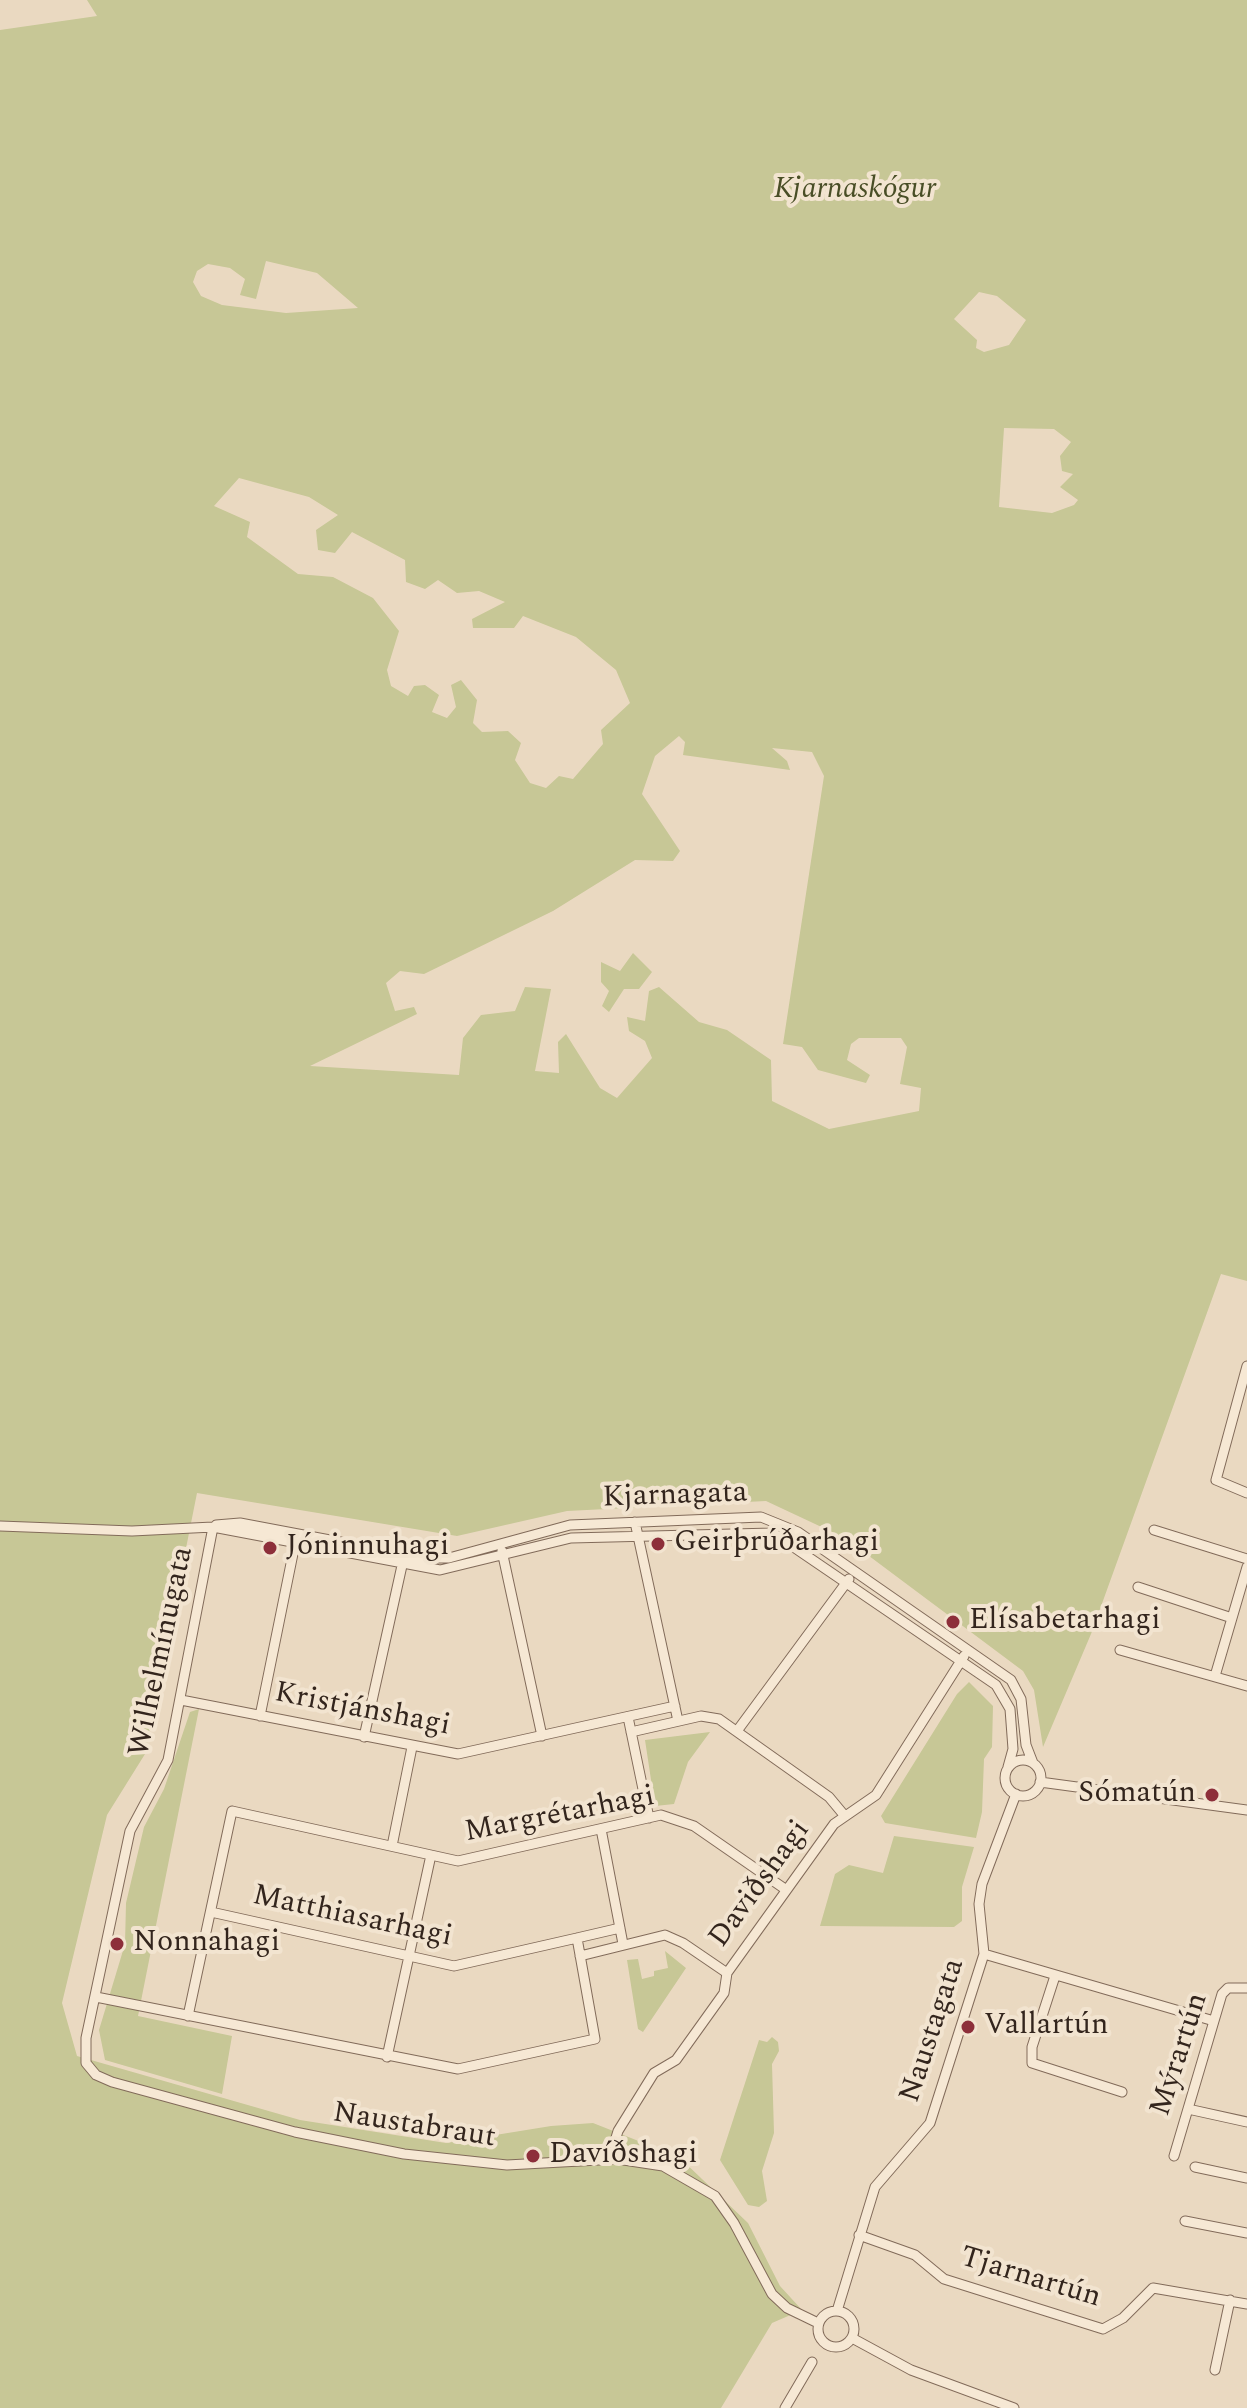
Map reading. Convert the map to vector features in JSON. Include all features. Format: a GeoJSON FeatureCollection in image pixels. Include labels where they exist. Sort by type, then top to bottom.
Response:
{"type":"FeatureCollection","features":[{"type":"Feature","properties":{"kind":"street"},"geometry":{"type":"LineString","coordinates":[[1247,1366],[1216,1480],[1247,1493]]}},
{"type":"Feature","properties":{"kind":"street","name":"Kjarnagata"},"geometry":{"type":"LineString","coordinates":[[0,1526],[132,1531],[213,1527],[449,1558],[561,1526],[761,1517],[798,1532],[1015,1685],[1033,1763]]}},
{"type":"Feature","properties":{"kind":"street"},"geometry":{"type":"LineString","coordinates":[[635,1522],[678,1721]]}},
{"type":"Feature","properties":{"kind":"street","name":"Wilhelmínugata"},"geometry":{"type":"LineString","coordinates":[[86,2063],[85,2045],[130,1831],[164,1770],[181,1700],[213,1527]]}},
{"type":"Feature","properties":{"kind":"street"},"geometry":{"type":"LineString","coordinates":[[1154,1530],[1247,1559]]}},
{"type":"Feature","properties":{"kind":"street","name":"Kjarnagata"},"geometry":{"type":"LineString","coordinates":[[296,1539],[402,1566],[458,1569],[571,1538],[754,1531],[773,1533],[996,1685],[1008,1701],[1013,1747],[1008,1767]]}},
{"type":"Feature","properties":{"kind":"street"},"geometry":{"type":"LineString","coordinates":[[260,1716],[296,1539]]}},
{"type":"Feature","properties":{"kind":"street"},"geometry":{"type":"LineString","coordinates":[[500,1544],[542,1736]]}},
{"type":"Feature","properties":{"kind":"street"},"geometry":{"type":"LineString","coordinates":[[364,1737],[404,1554]]}},
{"type":"Feature","properties":{"kind":"street"},"geometry":{"type":"LineString","coordinates":[[1215,1676],[1247,1567]]}},
{"type":"Feature","properties":{"kind":"street"},"geometry":{"type":"LineString","coordinates":[[737,1731],[855,1572]]}},
{"type":"Feature","properties":{"kind":"street"},"geometry":{"type":"LineString","coordinates":[[1138,1587],[1232,1618]]}},
{"type":"Feature","properties":{"kind":"street","name":"Daviðshagi"},"geometry":{"type":"LineString","coordinates":[[617,2159],[615,2141],[618,2131],[654,2073],[676,2060],[724,1993],[727,1973],[785,1889],[844,1815],[861,1808],[876,1795],[967,1650]]}},
{"type":"Feature","properties":{"kind":"street"},"geometry":{"type":"LineString","coordinates":[[1120,1650],[1247,1686]]}},
{"type":"Feature","properties":{"kind":"street","name":"Kristjánshagi"},"geometry":{"type":"LineString","coordinates":[[181,1700],[458,1754],[675,1706]]}},
{"type":"Feature","properties":{"kind":"street"},"geometry":{"type":"LineString","coordinates":[[631,1732],[712,1716],[829,1797],[844,1815]]}},
{"type":"Feature","properties":{"kind":"street"},"geometry":{"type":"LineString","coordinates":[[628,1717],[649,1818]]}},
{"type":"Feature","properties":{"kind":"street"},"geometry":{"type":"LineString","coordinates":[[392,1846],[412,1747]]}},
{"type":"Feature","properties":{"kind":"street"},"geometry":{"type":"LineString","coordinates":[[1017,1761],[1033,1763],[1040,1772],[1040,1782],[1030,1794],[1016,1794],[1006,1785],[1008,1767],[1017,1761]]}},
{"type":"Feature","properties":{"kind":"street"},"geometry":{"type":"LineString","coordinates":[[1040,1782],[1247,1810]]}},
{"type":"Feature","properties":{"kind":"street","name":"Naustagata"},"geometry":{"type":"LineString","coordinates":[[837,2311],[875,2187],[930,2123],[984,1954],[979,1904],[982,1884],[1016,1794]]}},
{"type":"Feature","properties":{"kind":"street","name":"Margrétarhagi"},"geometry":{"type":"LineString","coordinates":[[211,1912],[232,1811],[458,1861],[661,1815],[694,1826],[785,1889]]}},
{"type":"Feature","properties":{"kind":"street"},"geometry":{"type":"LineString","coordinates":[[601,1829],[623,1944]]}},
{"type":"Feature","properties":{"kind":"street"},"geometry":{"type":"LineString","coordinates":[[387,2057],[431,1855]]}},
{"type":"Feature","properties":{"kind":"street"},"geometry":{"type":"LineString","coordinates":[[188,2016],[211,1912]]}},
{"type":"Feature","properties":{"kind":"street","name":"Matthiasarhagi"},"geometry":{"type":"LineString","coordinates":[[211,1912],[447,1965],[468,1965],[620,1928]]}},
{"type":"Feature","properties":{"kind":"street"},"geometry":{"type":"LineString","coordinates":[[580,1956],[654,1936],[672,1937],[727,1973]]}},
{"type":"Feature","properties":{"kind":"street"},"geometry":{"type":"LineString","coordinates":[[96,1997],[458,2069],[595,2039],[577,1938]]}},
{"type":"Feature","properties":{"kind":"street"},"geometry":{"type":"LineString","coordinates":[[984,1954],[1214,2021]]}},
{"type":"Feature","properties":{"kind":"street"},"geometry":{"type":"LineString","coordinates":[[1055,1976],[1032,2047],[1032,2063],[1122,2092]]}},
{"type":"Feature","properties":{"kind":"street","name":"Mýrartún"},"geometry":{"type":"LineString","coordinates":[[1174,2156],[1222,1994],[1228,1988],[1247,1988]]}},
{"type":"Feature","properties":{"kind":"street","name":"Naustabraut"},"geometry":{"type":"LineString","coordinates":[[86,2063],[96,2075],[112,2082],[295,2132],[404,2154],[526,2166],[617,2159],[663,2166],[706,2189],[734,2223],[772,2294],[787,2308],[818,2323]]}},
{"type":"Feature","properties":{"kind":"street"},"geometry":{"type":"LineString","coordinates":[[1188,2109],[1247,2122]]}},
{"type":"Feature","properties":{"kind":"street"},"geometry":{"type":"LineString","coordinates":[[1195,2167],[1247,2178]]}},
{"type":"Feature","properties":{"kind":"street"},"geometry":{"type":"LineString","coordinates":[[1185,2221],[1247,2233]]}},
{"type":"Feature","properties":{"kind":"street","name":"Tjarnartún"},"geometry":{"type":"LineString","coordinates":[[859,2235],[915,2255],[944,2279],[1103,2329],[1123,2318],[1153,2288],[1247,2304]]}},
{"type":"Feature","properties":{"kind":"street"},"geometry":{"type":"LineString","coordinates":[[1215,2370],[1230,2300]]}},
{"type":"Feature","properties":{"kind":"street"},"geometry":{"type":"LineString","coordinates":[[837,2311],[852,2320],[852,2338],[843,2346],[825,2345],[818,2335],[818,2323],[823,2315],[837,2311]]}},
{"type":"Feature","properties":{"kind":"street"},"geometry":{"type":"LineString","coordinates":[[852,2338],[911,2370],[1014,2408]]}},
{"type":"Feature","properties":{"kind":"street"},"geometry":{"type":"LineString","coordinates":[[785,2408],[812,2362]]}},
{"type":"Feature","properties":{"kind":"green space","name":"Kjarnaskógur"},"geometry":{"type":"Polygon","coordinates":[[[87,0],[1247,0],[1247,1281],[1221,1274],[1091,1634],[1043,1747],[1034,1690],[1023,1671],[845,1538],[766,1501],[567,1511],[457,1536],[197,1493],[145,1754],[107,1815],[62,2003],[77,2056],[300,2120],[446,2143],[551,2126],[593,2123],[679,2157],[748,2223],[780,2286],[802,2310],[772,2323],[721,2408],[0,2408],[0,30],[97,16],[87,0]],[[266,261],[256,299],[240,295],[245,279],[230,268],[208,264],[197,271],[193,282],[201,296],[222,305],[286,313],[358,308],[317,273],[266,261]],[[979,292],[954,319],[977,340],[976,348],[984,352],[1009,345],[1026,320],[997,296],[979,292]],[[1004,428],[999,507],[1052,513],[1074,505],[1078,500],[1060,487],[1073,474],[1062,471],[1060,456],[1071,442],[1054,429],[1004,428]],[[239,478],[214,506],[250,522],[247,537],[298,574],[333,577],[373,598],[399,631],[387,670],[391,686],[408,696],[414,686],[425,685],[439,695],[432,712],[447,718],[456,707],[451,685],[461,680],[477,700],[473,723],[482,732],[508,731],[521,743],[515,760],[530,783],[546,788],[559,776],[573,779],[603,744],[601,730],[630,703],[616,670],[576,637],[523,616],[514,628],[473,628],[472,619],[505,602],[479,591],[457,593],[438,580],[425,589],[406,582],[405,560],[352,532],[335,553],[318,550],[316,530],[338,515],[309,497],[239,478]],[[679,736],[655,756],[642,794],[680,851],[673,861],[635,860],[553,911],[424,974],[400,971],[386,983],[395,1011],[414,1007],[417,1014],[310,1066],[459,1075],[463,1038],[481,1015],[515,1011],[525,987],[551,989],[535,1071],[559,1073],[558,1042],[566,1034],[600,1088],[617,1098],[652,1058],[645,1041],[629,1031],[627,1017],[645,1021],[649,991],[659,987],[699,1022],[727,1030],[771,1060],[772,1101],[829,1129],[919,1111],[921,1088],[900,1084],[907,1047],[901,1038],[859,1038],[851,1044],[847,1060],[870,1075],[866,1083],[818,1070],[802,1047],[783,1044],[824,776],[812,752],[772,748],[787,761],[790,770],[683,755],[685,742],[679,736]]]}},
{"type":"Feature","properties":{"kind":"green space"},"geometry":{"type":"Polygon","coordinates":[[[633,953],[652,972],[639,989],[624,989],[609,1012],[602,1006],[609,991],[601,982],[601,962],[620,971],[633,953]]]}},
{"type":"Feature","properties":{"kind":"green space"},"geometry":{"type":"Polygon","coordinates":[[[969,1682],[993,1706],[992,1747],[984,1759],[982,1812],[976,1838],[885,1823],[881,1816],[957,1694],[969,1682]]]}},
{"type":"Feature","properties":{"kind":"green space"},"geometry":{"type":"Polygon","coordinates":[[[199,1709],[138,2016],[232,2036],[222,2094],[105,2060],[99,2030],[125,1944],[126,1903],[144,1827],[164,1789],[190,1712],[199,1709]]]}},
{"type":"Feature","properties":{"kind":"green space"},"geometry":{"type":"Polygon","coordinates":[[[710,1732],[688,1762],[674,1804],[655,1806],[645,1740],[710,1732]]]}},
{"type":"Feature","properties":{"kind":"green space"},"geometry":{"type":"Polygon","coordinates":[[[894,1836],[974,1847],[962,1887],[962,1921],[954,1927],[820,1926],[835,1874],[849,1865],[883,1873],[894,1836]]]}},
{"type":"Feature","properties":{"kind":"green space"},"geometry":{"type":"Polygon","coordinates":[[[665,1951],[686,1968],[643,2032],[638,2029],[627,1960],[638,1959],[642,1979],[654,1976],[654,1971],[668,1968],[665,1951]]]}},
{"type":"Feature","properties":{"kind":"green space"},"geometry":{"type":"Polygon","coordinates":[[[772,2037],[778,2042],[779,2051],[772,2064],[774,2133],[762,2171],[767,2201],[759,2207],[748,2205],[720,2160],[759,2040],[767,2042],[772,2037]]]}},
{"type":"Feature","properties":{"kind":"place","name":"Geirþrúðarhagi"},"geometry":{"type":"Point","coordinates":[658,1544]}},
{"type":"Feature","properties":{"kind":"place","name":"Jóninnuhagi"},"geometry":{"type":"Point","coordinates":[270,1548]}},
{"type":"Feature","properties":{"kind":"place","name":"Elísabetarhagi"},"geometry":{"type":"Point","coordinates":[953,1622]}},
{"type":"Feature","properties":{"kind":"place","name":"Sómatún"},"geometry":{"type":"Point","coordinates":[1212,1795]}},
{"type":"Feature","properties":{"kind":"place","name":"Nonnahagi"},"geometry":{"type":"Point","coordinates":[117,1944]}},
{"type":"Feature","properties":{"kind":"place","name":"Vallartún"},"geometry":{"type":"Point","coordinates":[968,2027]}},
{"type":"Feature","properties":{"kind":"place","name":"Davíðshagi"},"geometry":{"type":"Point","coordinates":[533,2156]}}]}
